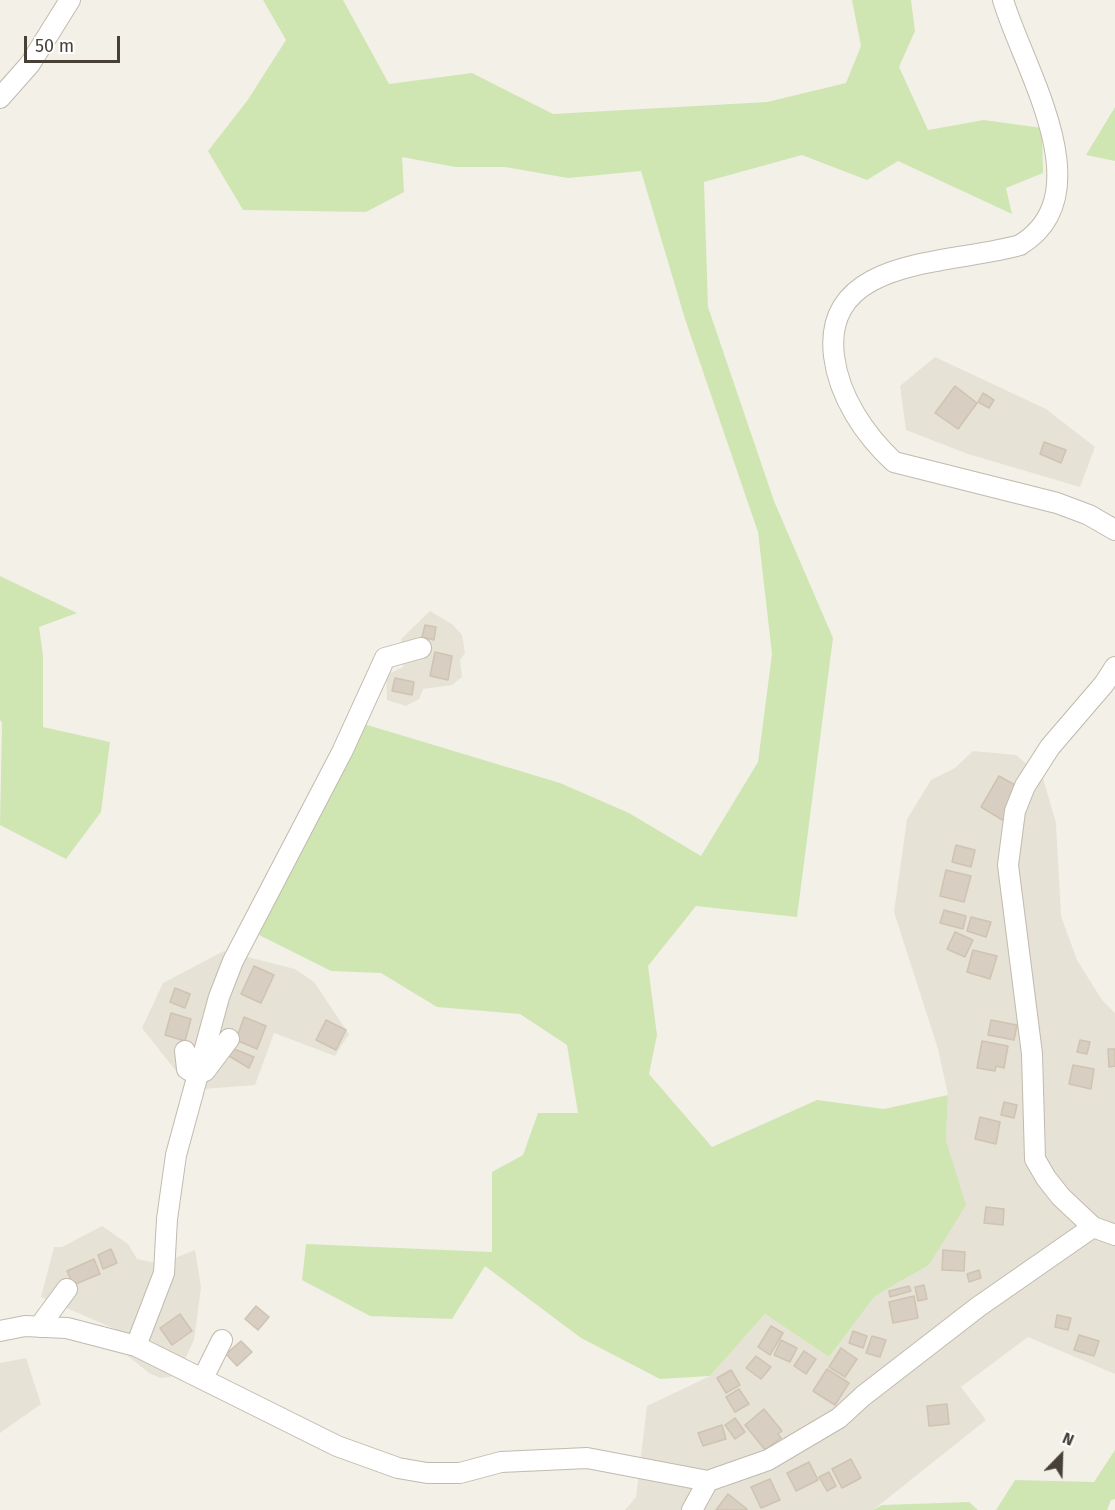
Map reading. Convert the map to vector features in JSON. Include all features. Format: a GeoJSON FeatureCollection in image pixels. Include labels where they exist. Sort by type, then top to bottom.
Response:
{"type":"FeatureCollection","features":[{"type":"Feature","properties":{"kind":"street"},"geometry":{"type":"LineString","coordinates":[[0,98],[30,64],[70,0]]}},
{"type":"Feature","properties":{"kind":"street"},"geometry":{"type":"LineString","coordinates":[[1004,0],[1038,89],[1051,132],[1058,167],[1049,217],[1034,236],[1020,245],[892,270],[869,281],[850,295],[839,311],[832,335],[836,365],[852,410],[876,445],[894,462],[1058,503],[1089,514],[1115,531]]}},
{"type":"Feature","properties":{"kind":"street"},"geometry":{"type":"LineString","coordinates":[[136,1346],[164,1273],[167,1219],[176,1155],[196,1074],[219,997],[233,962],[342,752],[385,658],[421,648]]}},
{"type":"Feature","properties":{"kind":"street"},"geometry":{"type":"LineString","coordinates":[[1115,667],[1104,684],[1050,747],[1025,786],[1016,811],[1008,865],[1032,1054],[1035,1159],[1061,1197],[1094,1227],[1115,1236]]}},
{"type":"Feature","properties":{"kind":"street"},"geometry":{"type":"LineString","coordinates":[[185,1051],[187,1069],[196,1074],[205,1071],[230,1039]]}},
{"type":"Feature","properties":{"kind":"street"},"geometry":{"type":"LineString","coordinates":[[0,1331],[39,1327],[67,1328],[136,1346],[337,1446],[398,1468],[427,1473],[460,1473],[501,1462],[587,1458],[708,1481],[768,1460],[839,1418],[978,1307],[1094,1227]]}},
{"type":"Feature","properties":{"kind":"street"},"geometry":{"type":"LineString","coordinates":[[39,1327],[67,1289]]}},
{"type":"Feature","properties":{"kind":"street"},"geometry":{"type":"LineString","coordinates":[[203,1378],[222,1340]]}},
{"type":"Feature","properties":{"kind":"street"},"geometry":{"type":"LineString","coordinates":[[692,1510],[708,1481]]}},
{"type":"Feature","properties":{"kind":"shaded area"},"geometry":{"type":"Polygon","coordinates":[[[935,357],[1046,409],[1095,447],[1080,487],[968,454],[906,430],[900,386],[935,357]]]}},
{"type":"Feature","properties":{"kind":"shaded area"},"geometry":{"type":"Polygon","coordinates":[[[430,611],[453,625],[462,635],[465,653],[460,660],[462,677],[452,685],[423,689],[419,699],[406,706],[387,700],[386,675],[403,667],[401,639],[430,611]]]}},
{"type":"Feature","properties":{"kind":"shaded area"},"geometry":{"type":"Polygon","coordinates":[[[973,751],[1016,755],[1043,778],[1056,823],[1061,916],[1077,960],[1102,1000],[1115,1013],[1115,1374],[1028,1337],[961,1387],[986,1420],[873,1510],[625,1510],[636,1497],[647,1406],[710,1376],[765,1314],[829,1357],[875,1296],[929,1265],[965,1205],[946,1140],[948,1095],[938,1049],[894,912],[907,819],[931,780],[955,768],[973,751]]]}},
{"type":"Feature","properties":{"kind":"shaded area"},"geometry":{"type":"Polygon","coordinates":[[[224,951],[295,969],[314,982],[349,1034],[335,1056],[274,1033],[255,1085],[191,1090],[142,1028],[163,983],[224,951]]]}},
{"type":"Feature","properties":{"kind":"shaded area"},"geometry":{"type":"Polygon","coordinates":[[[102,1226],[128,1244],[137,1259],[160,1264],[195,1250],[201,1287],[194,1340],[177,1376],[160,1378],[149,1373],[128,1356],[115,1329],[41,1297],[54,1247],[62,1247],[102,1226]]]}},
{"type":"Feature","properties":{"kind":"shaded area"},"geometry":{"type":"Polygon","coordinates":[[[26,1358],[41,1404],[0,1433],[0,1363],[26,1358]]]}},
{"type":"Feature","properties":{"kind":"green space"},"geometry":{"type":"Polygon","coordinates":[[[263,0],[343,0],[389,84],[472,73],[553,114],[767,102],[846,83],[861,46],[852,0],[911,0],[915,31],[899,67],[928,130],[984,120],[1042,128],[1043,173],[1006,188],[1012,214],[898,161],[867,180],[802,155],[704,182],[708,307],[774,501],[833,638],[797,917],[696,906],[648,966],[657,1035],[649,1074],[712,1147],[817,1100],[884,1109],[948,1095],[946,1140],[966,1205],[929,1265],[875,1296],[829,1357],[765,1314],[710,1376],[660,1379],[581,1338],[485,1266],[452,1319],[370,1316],[302,1280],[306,1244],[492,1252],[492,1172],[523,1155],[538,1113],[578,1113],[567,1045],[520,1014],[437,1007],[381,973],[331,971],[259,935],[364,724],[560,783],[629,813],[701,856],[758,762],[772,654],[758,532],[685,319],[641,171],[568,178],[505,167],[455,167],[402,157],[404,192],[366,212],[243,210],[208,151],[247,101],[286,40],[263,0]]]}},
{"type":"Feature","properties":{"kind":"green space"},"geometry":{"type":"Polygon","coordinates":[[[1115,107],[1115,161],[1086,155],[1115,107]]]}},
{"type":"Feature","properties":{"kind":"green space"},"geometry":{"type":"Polygon","coordinates":[[[0,576],[77,613],[39,627],[43,655],[43,727],[110,742],[101,812],[66,859],[0,825],[2,723],[0,720],[0,576]]]}},
{"type":"Feature","properties":{"kind":"green space"},"geometry":{"type":"Polygon","coordinates":[[[1115,1450],[1115,1499],[1111,1500],[1107,1510],[996,1510],[1015,1480],[1094,1482],[1115,1450]]]}},
{"type":"Feature","properties":{"kind":"green space"},"geometry":{"type":"Polygon","coordinates":[[[969,1502],[978,1510],[873,1510],[882,1505],[969,1502]]]}},
{"type":"Feature","properties":{"kind":"building"},"geometry":{"type":"Polygon","coordinates":[[[955,386],[977,403],[958,429],[935,413],[955,386]]]}},
{"type":"Feature","properties":{"kind":"building"},"geometry":{"type":"Polygon","coordinates":[[[983,393],[994,400],[989,408],[978,402],[983,393]]]}},
{"type":"Feature","properties":{"kind":"building"},"geometry":{"type":"Polygon","coordinates":[[[1044,442],[1066,450],[1061,463],[1040,454],[1044,442]]]}},
{"type":"Feature","properties":{"kind":"building"},"geometry":{"type":"Polygon","coordinates":[[[425,625],[436,627],[434,640],[422,637],[425,625]]]}},
{"type":"Feature","properties":{"kind":"building"},"geometry":{"type":"Polygon","coordinates":[[[435,652],[452,656],[448,680],[430,676],[435,652]]]}},
{"type":"Feature","properties":{"kind":"building"},"geometry":{"type":"Polygon","coordinates":[[[395,678],[414,682],[412,695],[392,691],[395,678]]]}},
{"type":"Feature","properties":{"kind":"building"},"geometry":{"type":"Polygon","coordinates":[[[999,776],[1022,789],[1004,821],[981,807],[999,776]]]}},
{"type":"Feature","properties":{"kind":"building"},"geometry":{"type":"Polygon","coordinates":[[[956,845],[975,850],[971,867],[952,862],[956,845]]]}},
{"type":"Feature","properties":{"kind":"building"},"geometry":{"type":"Polygon","coordinates":[[[946,870],[971,876],[964,902],[940,896],[946,870]]]}},
{"type":"Feature","properties":{"kind":"building"},"geometry":{"type":"Polygon","coordinates":[[[944,910],[966,916],[963,929],[940,923],[944,910]]]}},
{"type":"Feature","properties":{"kind":"building"},"geometry":{"type":"Polygon","coordinates":[[[971,917],[991,922],[986,937],[967,931],[971,917]]]}},
{"type":"Feature","properties":{"kind":"building"},"geometry":{"type":"Polygon","coordinates":[[[955,932],[973,940],[965,957],[947,949],[955,932]]]}},
{"type":"Feature","properties":{"kind":"building"},"geometry":{"type":"Polygon","coordinates":[[[973,950],[997,956],[990,979],[967,972],[973,950]]]}},
{"type":"Feature","properties":{"kind":"building"},"geometry":{"type":"Polygon","coordinates":[[[254,966],[274,975],[261,1003],[241,994],[254,966]]]}},
{"type":"Feature","properties":{"kind":"building"},"geometry":{"type":"Polygon","coordinates":[[[175,988],[190,994],[185,1008],[170,1002],[175,988]]]}},
{"type":"Feature","properties":{"kind":"building"},"geometry":{"type":"Polygon","coordinates":[[[171,1013],[191,1019],[185,1041],[165,1035],[171,1013]]]}},
{"type":"Feature","properties":{"kind":"building"},"geometry":{"type":"Polygon","coordinates":[[[244,1017],[266,1026],[257,1049],[236,1040],[244,1017]]]}},
{"type":"Feature","properties":{"kind":"building"},"geometry":{"type":"Polygon","coordinates":[[[326,1020],[346,1030],[336,1050],[316,1040],[326,1020]]]}},
{"type":"Feature","properties":{"kind":"building"},"geometry":{"type":"Polygon","coordinates":[[[991,1020],[1017,1025],[1014,1040],[988,1035],[991,1020]]]}},
{"type":"Feature","properties":{"kind":"building"},"geometry":{"type":"Polygon","coordinates":[[[1080,1040],[1090,1042],[1087,1054],[1077,1052],[1080,1040]]]}},
{"type":"Feature","properties":{"kind":"building"},"geometry":{"type":"Polygon","coordinates":[[[982,1041],[1008,1046],[1004,1068],[996,1066],[995,1071],[977,1068],[982,1041]]]}},
{"type":"Feature","properties":{"kind":"building"},"geometry":{"type":"Polygon","coordinates":[[[232,1048],[254,1057],[249,1068],[229,1056],[232,1048]]]}},
{"type":"Feature","properties":{"kind":"building"},"geometry":{"type":"Polygon","coordinates":[[[1108,1049],[1115,1049],[1115,1066],[1109,1067],[1108,1049]]]}},
{"type":"Feature","properties":{"kind":"building"},"geometry":{"type":"Polygon","coordinates":[[[1073,1065],[1094,1069],[1091,1089],[1069,1084],[1073,1065]]]}},
{"type":"Feature","properties":{"kind":"building"},"geometry":{"type":"Polygon","coordinates":[[[1004,1102],[1017,1105],[1014,1118],[1001,1115],[1004,1102]]]}},
{"type":"Feature","properties":{"kind":"building"},"geometry":{"type":"Polygon","coordinates":[[[980,1117],[1000,1122],[996,1144],[975,1139],[980,1117]]]}},
{"type":"Feature","properties":{"kind":"building"},"geometry":{"type":"Polygon","coordinates":[[[986,1207],[1004,1209],[1003,1225],[984,1223],[986,1207]]]}},
{"type":"Feature","properties":{"kind":"building"},"geometry":{"type":"Polygon","coordinates":[[[111,1249],[117,1263],[103,1269],[98,1255],[111,1249]]]}},
{"type":"Feature","properties":{"kind":"building"},"geometry":{"type":"Polygon","coordinates":[[[943,1250],[965,1252],[964,1271],[942,1270],[943,1250]]]}},
{"type":"Feature","properties":{"kind":"building"},"geometry":{"type":"Polygon","coordinates":[[[94,1259],[100,1274],[73,1285],[67,1271],[94,1259]]]}},
{"type":"Feature","properties":{"kind":"building"},"geometry":{"type":"Polygon","coordinates":[[[979,1270],[981,1278],[969,1282],[967,1274],[979,1270]]]}},
{"type":"Feature","properties":{"kind":"building"},"geometry":{"type":"Polygon","coordinates":[[[924,1285],[927,1299],[918,1301],[915,1287],[924,1285]]]}},
{"type":"Feature","properties":{"kind":"building"},"geometry":{"type":"Polygon","coordinates":[[[909,1286],[911,1291],[890,1297],[889,1291],[909,1286]]]}},
{"type":"Feature","properties":{"kind":"building"},"geometry":{"type":"Polygon","coordinates":[[[914,1296],[918,1318],[893,1323],[889,1302],[914,1296]]]}},
{"type":"Feature","properties":{"kind":"building"},"geometry":{"type":"Polygon","coordinates":[[[256,1306],[269,1317],[258,1330],[245,1319],[256,1306]]]}},
{"type":"Feature","properties":{"kind":"building"},"geometry":{"type":"Polygon","coordinates":[[[180,1314],[192,1331],[172,1345],[160,1328],[180,1314]]]}},
{"type":"Feature","properties":{"kind":"building"},"geometry":{"type":"Polygon","coordinates":[[[1057,1315],[1071,1318],[1068,1330],[1055,1327],[1057,1315]]]}},
{"type":"Feature","properties":{"kind":"building"},"geometry":{"type":"Polygon","coordinates":[[[771,1326],[783,1333],[770,1355],[758,1347],[771,1326]]]}},
{"type":"Feature","properties":{"kind":"building"},"geometry":{"type":"Polygon","coordinates":[[[853,1331],[867,1336],[863,1348],[849,1343],[853,1331]]]}},
{"type":"Feature","properties":{"kind":"building"},"geometry":{"type":"Polygon","coordinates":[[[1079,1335],[1099,1341],[1094,1356],[1074,1350],[1079,1335]]]}},
{"type":"Feature","properties":{"kind":"building"},"geometry":{"type":"Polygon","coordinates":[[[872,1336],[886,1340],[880,1357],[866,1353],[872,1336]]]}},
{"type":"Feature","properties":{"kind":"building"},"geometry":{"type":"Polygon","coordinates":[[[781,1340],[797,1348],[790,1362],[774,1355],[781,1340]]]}},
{"type":"Feature","properties":{"kind":"building"},"geometry":{"type":"Polygon","coordinates":[[[241,1341],[252,1352],[237,1366],[226,1354],[241,1341]]]}},
{"type":"Feature","properties":{"kind":"building"},"geometry":{"type":"Polygon","coordinates":[[[841,1348],[857,1359],[845,1377],[829,1367],[841,1348]]]}},
{"type":"Feature","properties":{"kind":"building"},"geometry":{"type":"Polygon","coordinates":[[[804,1351],[816,1359],[806,1374],[794,1366],[804,1351]]]}},
{"type":"Feature","properties":{"kind":"building"},"geometry":{"type":"Polygon","coordinates":[[[756,1356],[771,1367],[761,1379],[746,1368],[756,1356]]]}},
{"type":"Feature","properties":{"kind":"building"},"geometry":{"type":"Polygon","coordinates":[[[827,1369],[849,1383],[835,1405],[813,1391],[827,1369]]]}},
{"type":"Feature","properties":{"kind":"building"},"geometry":{"type":"Polygon","coordinates":[[[731,1370],[740,1385],[726,1393],[717,1378],[731,1370]]]}},
{"type":"Feature","properties":{"kind":"building"},"geometry":{"type":"Polygon","coordinates":[[[739,1389],[749,1404],[735,1412],[726,1397],[739,1389]]]}},
{"type":"Feature","properties":{"kind":"building"},"geometry":{"type":"Polygon","coordinates":[[[947,1404],[949,1424],[929,1426],[927,1406],[947,1404]]]}},
{"type":"Feature","properties":{"kind":"building"},"geometry":{"type":"Polygon","coordinates":[[[764,1409],[782,1431],[778,1434],[781,1438],[765,1450],[745,1425],[764,1409]]]}},
{"type":"Feature","properties":{"kind":"building"},"geometry":{"type":"Polygon","coordinates":[[[735,1418],[745,1432],[735,1439],[725,1425],[735,1418]]]}},
{"type":"Feature","properties":{"kind":"building"},"geometry":{"type":"Polygon","coordinates":[[[722,1425],[726,1439],[703,1446],[698,1433],[722,1425]]]}},
{"type":"Feature","properties":{"kind":"building"},"geometry":{"type":"Polygon","coordinates":[[[851,1459],[861,1478],[842,1488],[832,1469],[851,1459]]]}},
{"type":"Feature","properties":{"kind":"building"},"geometry":{"type":"Polygon","coordinates":[[[809,1462],[818,1480],[796,1491],[787,1473],[809,1462]]]}},
{"type":"Feature","properties":{"kind":"building"},"geometry":{"type":"Polygon","coordinates":[[[829,1472],[836,1486],[827,1491],[819,1477],[829,1472]]]}},
{"type":"Feature","properties":{"kind":"building"},"geometry":{"type":"Polygon","coordinates":[[[770,1479],[780,1500],[761,1508],[751,1487],[770,1479]]]}},
{"type":"Feature","properties":{"kind":"building"},"geometry":{"type":"Polygon","coordinates":[[[728,1494],[747,1509],[716,1510],[728,1494]]]}}]}
